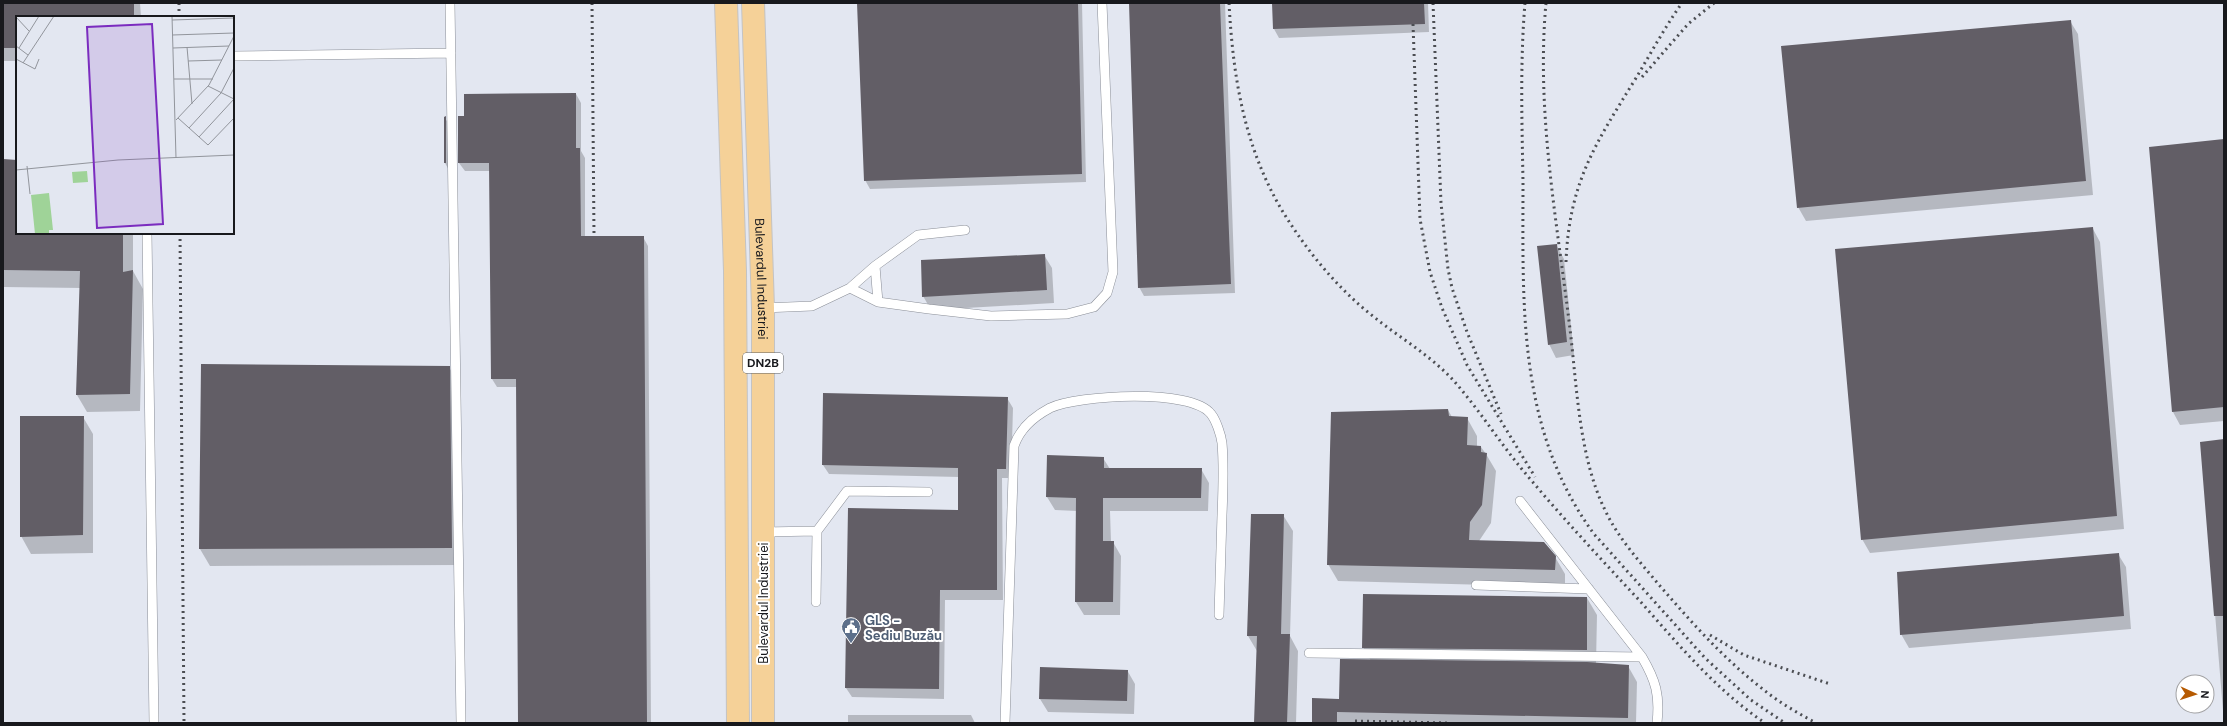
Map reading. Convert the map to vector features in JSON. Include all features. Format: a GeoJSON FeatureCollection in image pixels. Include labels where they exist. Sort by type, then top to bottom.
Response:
{"type":"FeatureCollection","features":[{"type":"Feature","properties":{"kind":"main road","name":"Bulevardul Industriei"},"geometry":{"type":"LineString","coordinates":[[726,3],[735,271],[738,723]]}},
{"type":"Feature","properties":{"kind":"main road","name":"Bulevardul Industriei"},"geometry":{"type":"LineString","coordinates":[[753,3],[763,308],[763,723]]}},
{"type":"Feature","properties":{"kind":"lane"},"geometry":{"type":"LineString","coordinates":[[450,3],[461,723]]}},
{"type":"Feature","properties":{"kind":"lane"},"geometry":{"type":"LineString","coordinates":[[850,288],[878,302],[991,316],[1067,314],[1094,308],[1108,293],[1113,272],[1102,3]]}},
{"type":"Feature","properties":{"kind":"lane"},"geometry":{"type":"LineString","coordinates":[[234,56],[451,54]]}},
{"type":"Feature","properties":{"kind":"lane"},"geometry":{"type":"LineString","coordinates":[[763,308],[812,306],[850,288],[875,266],[918,235],[966,230]]}},
{"type":"Feature","properties":{"kind":"lane"},"geometry":{"type":"LineString","coordinates":[[147,234],[154,723]]}},
{"type":"Feature","properties":{"kind":"lane"},"geometry":{"type":"LineString","coordinates":[[875,266],[878,302]]}},
{"type":"Feature","properties":{"kind":"lane"},"geometry":{"type":"LineString","coordinates":[[1005,723],[1014,446],[1018,434],[1030,421],[1051,408],[1087,399],[1163,396],[1194,402],[1211,414],[1222,441],[1223,491],[1219,615]]}},
{"type":"Feature","properties":{"kind":"lane"},"geometry":{"type":"LineString","coordinates":[[816,602],[816,531],[847,491],[928,492]]}},
{"type":"Feature","properties":{"kind":"lane"},"geometry":{"type":"LineString","coordinates":[[1520,501],[1642,657],[1654,676],[1658,694],[1657,723]]}},
{"type":"Feature","properties":{"kind":"lane"},"geometry":{"type":"LineString","coordinates":[[763,532],[816,531]]}},
{"type":"Feature","properties":{"kind":"lane"},"geometry":{"type":"LineString","coordinates":[[1476,585],[1589,589]]}},
{"type":"Feature","properties":{"kind":"lane"},"geometry":{"type":"LineString","coordinates":[[1309,652],[1642,657]]}},
{"type":"Feature","properties":{"kind":"building"},"geometry":{"type":"Polygon","coordinates":[[[3,3],[134,3],[134,16],[16,16],[16,48],[3,48],[3,3]]]}},
{"type":"Feature","properties":{"kind":"building"},"geometry":{"type":"Polygon","coordinates":[[[857,3],[1078,3],[1082,174],[864,181],[857,3]]]}},
{"type":"Feature","properties":{"kind":"building"},"geometry":{"type":"Polygon","coordinates":[[[1129,3],[1220,3],[1231,284],[1138,288],[1129,3]]]}},
{"type":"Feature","properties":{"kind":"building"},"geometry":{"type":"Polygon","coordinates":[[[1272,3],[1424,3],[1425,24],[1273,29],[1272,3]]]}},
{"type":"Feature","properties":{"kind":"building"},"geometry":{"type":"Polygon","coordinates":[[[2071,20],[2086,181],[1797,208],[1781,46],[2071,20]]]}},
{"type":"Feature","properties":{"kind":"building"},"geometry":{"type":"Polygon","coordinates":[[[576,93],[576,148],[580,148],[581,236],[644,236],[647,723],[518,723],[516,379],[491,379],[489,163],[458,163],[458,116],[464,116],[464,94],[576,93]]]}},
{"type":"Feature","properties":{"kind":"building"},"geometry":{"type":"Polygon","coordinates":[[[446,116],[446,163],[444,163],[444,117],[446,116]]]}},
{"type":"Feature","properties":{"kind":"building"},"geometry":{"type":"Polygon","coordinates":[[[2224,139],[2224,407],[2172,412],[2149,147],[2224,139]]]}},
{"type":"Feature","properties":{"kind":"building"},"geometry":{"type":"Polygon","coordinates":[[[3,159],[16,160],[16,234],[123,234],[123,272],[133,270],[130,394],[76,395],[80,271],[3,270],[3,159]]]}},
{"type":"Feature","properties":{"kind":"building"},"geometry":{"type":"Polygon","coordinates":[[[2093,227],[2117,516],[1861,540],[1835,249],[2093,227]]]}},
{"type":"Feature","properties":{"kind":"building"},"geometry":{"type":"Polygon","coordinates":[[[1557,244],[1567,342],[1548,345],[1537,246],[1557,244]]]}},
{"type":"Feature","properties":{"kind":"building"},"geometry":{"type":"Polygon","coordinates":[[[1045,254],[1047,290],[922,297],[921,260],[1045,254]]]}},
{"type":"Feature","properties":{"kind":"building"},"geometry":{"type":"Polygon","coordinates":[[[201,364],[450,366],[452,548],[199,549],[201,364]]]}},
{"type":"Feature","properties":{"kind":"building"},"geometry":{"type":"Polygon","coordinates":[[[823,393],[1008,397],[1006,469],[997,469],[997,590],[940,590],[939,689],[845,688],[848,508],[958,510],[958,468],[822,465],[823,393]]]}},
{"type":"Feature","properties":{"kind":"building"},"geometry":{"type":"Polygon","coordinates":[[[1448,409],[1449,416],[1468,417],[1467,445],[1481,446],[1481,452],[1487,453],[1482,505],[1470,522],[1469,540],[1544,542],[1556,556],[1555,570],[1327,565],[1331,412],[1448,409]]]}},
{"type":"Feature","properties":{"kind":"building"},"geometry":{"type":"Polygon","coordinates":[[[20,416],[84,416],[83,535],[20,537],[20,416]]]}},
{"type":"Feature","properties":{"kind":"building"},"geometry":{"type":"Polygon","coordinates":[[[2224,439],[2224,616],[2214,616],[2200,442],[2224,439]]]}},
{"type":"Feature","properties":{"kind":"building"},"geometry":{"type":"Polygon","coordinates":[[[1047,455],[1104,457],[1104,468],[1202,468],[1201,498],[1103,498],[1103,541],[1114,541],[1113,602],[1075,602],[1076,498],[1046,497],[1047,455]]]}},
{"type":"Feature","properties":{"kind":"building"},"geometry":{"type":"Polygon","coordinates":[[[1251,514],[1284,514],[1281,634],[1290,634],[1287,723],[1254,723],[1257,636],[1247,636],[1251,514]]]}},
{"type":"Feature","properties":{"kind":"building"},"geometry":{"type":"Polygon","coordinates":[[[2119,553],[2124,616],[1900,635],[1897,572],[2119,553]]]}},
{"type":"Feature","properties":{"kind":"building"},"geometry":{"type":"Polygon","coordinates":[[[1363,594],[1587,597],[1587,650],[1362,648],[1363,594]]]}},
{"type":"Feature","properties":{"kind":"building"},"geometry":{"type":"Polygon","coordinates":[[[1340,659],[1587,662],[1629,665],[1628,718],[1337,712],[1337,723],[1312,723],[1312,698],[1339,699],[1340,659]]]}},
{"type":"Feature","properties":{"kind":"building"},"geometry":{"type":"Polygon","coordinates":[[[1040,667],[1128,670],[1127,701],[1039,699],[1040,667]]]}},
{"type":"Feature","properties":{"kind":"railway"},"geometry":{"type":"LineString","coordinates":[[179,3],[179,16]]}},
{"type":"Feature","properties":{"kind":"railway"},"geometry":{"type":"LineString","coordinates":[[592,3],[594,236]]}},
{"type":"Feature","properties":{"kind":"railway"},"geometry":{"type":"LineString","coordinates":[[1229,3],[1238,85],[1250,137],[1270,187],[1283,212],[1302,241],[1335,281],[1360,306],[1425,355],[1453,380],[1535,485],[1683,650],[1730,696],[1765,723]]}},
{"type":"Feature","properties":{"kind":"railway"},"geometry":{"type":"LineString","coordinates":[[1433,3],[1441,203],[1448,269],[1452,288],[1467,332],[1501,414]]}},
{"type":"Feature","properties":{"kind":"railway"},"geometry":{"type":"LineString","coordinates":[[1525,3],[1522,47],[1523,275],[1525,320],[1530,365],[1538,409],[1550,452],[1569,494],[1594,534],[1705,658],[1751,700],[1785,723]]}},
{"type":"Feature","properties":{"kind":"railway"},"geometry":{"type":"LineString","coordinates":[[1546,3],[1544,85],[1549,166],[1580,421],[1584,445],[1596,489],[1610,520],[1637,559],[1722,654],[1764,690],[1783,704],[1816,723]]}},
{"type":"Feature","properties":{"kind":"railway"},"geometry":{"type":"LineString","coordinates":[[1566,262],[1568,234],[1573,209],[1587,164],[1609,123],[1682,3]]}},
{"type":"Feature","properties":{"kind":"railway"},"geometry":{"type":"LineString","coordinates":[[1642,77],[1688,24],[1714,3]]}},
{"type":"Feature","properties":{"kind":"railway"},"geometry":{"type":"LineString","coordinates":[[1413,24],[1420,219],[1430,272],[1442,308],[1467,365],[1535,477]]}},
{"type":"Feature","properties":{"kind":"railway"},"geometry":{"type":"LineString","coordinates":[[180,234],[184,723]]}},
{"type":"Feature","properties":{"kind":"railway"},"geometry":{"type":"LineString","coordinates":[[1710,635],[1744,655],[1830,684]]}},
{"type":"Feature","properties":{"kind":"railway"},"geometry":{"type":"LineString","coordinates":[[1355,721],[1449,723]]}},
{"type":"Feature","properties":{"kind":"place","name":"GLS - Sediu Buzău"},"geometry":{"type":"Point","coordinates":[851,644]}}]}
